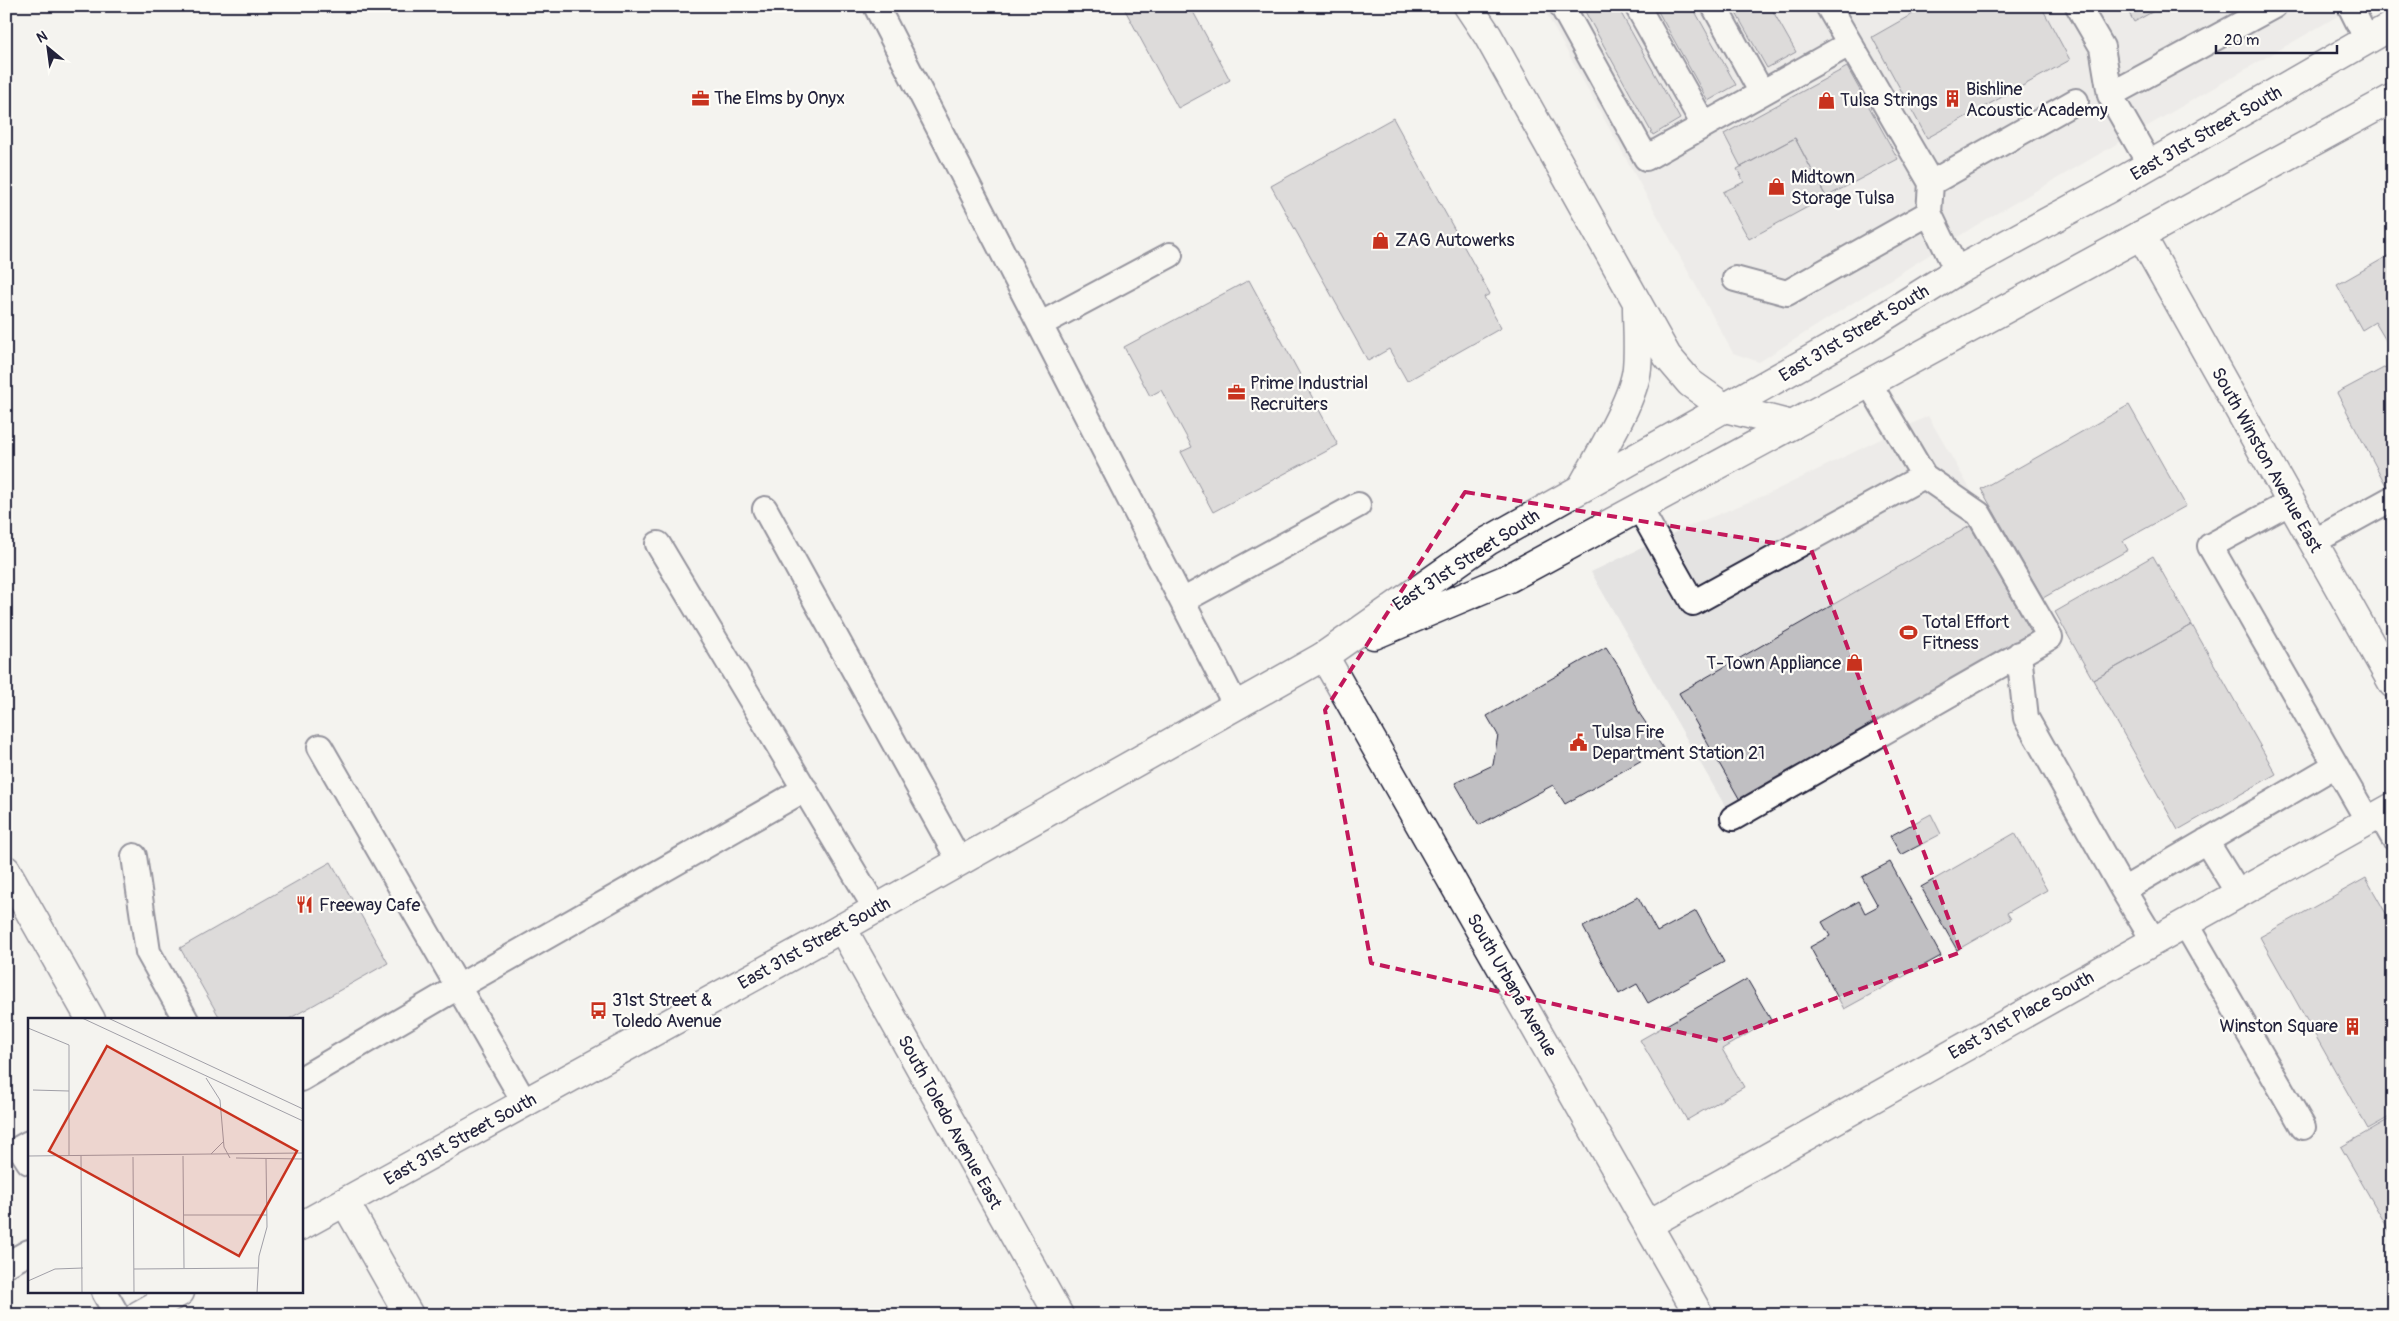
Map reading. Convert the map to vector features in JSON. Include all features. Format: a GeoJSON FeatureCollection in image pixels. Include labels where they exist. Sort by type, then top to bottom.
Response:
{"type":"FeatureCollection","features":[{"type":"Feature","properties":{"kind":"main road"},"geometry":{"type":"LineString","coordinates":[[1468,6],[1488,36],[1636,304],[1667,356],[1690,383],[1724,408],[1792,425]]}},
{"type":"Feature","properties":{"kind":"main road","name":"East 31st Street South"},"geometry":{"type":"LineString","coordinates":[[302,1225],[842,928],[1324,656],[1488,541],[1863,330],[1957,271],[2150,165],[2393,25]]}},
{"type":"Feature","properties":{"kind":"main road","name":"East 31st Street South"},"geometry":{"type":"LineString","coordinates":[[1324,656],[1509,578],[2141,235],[2391,103]]}},
{"type":"Feature","properties":{"kind":"main road","name":"South Winston Avenue East"},"geometry":{"type":"LineString","coordinates":[[2141,235],[2393,684]]}},
{"type":"Feature","properties":{"kind":"main road"},"geometry":{"type":"LineString","coordinates":[[1582,487],[1615,424],[1637,368],[1636,304]]}},
{"type":"Feature","properties":{"kind":"main road","name":"South Urbana Avenue"},"geometry":{"type":"LineString","coordinates":[[1324,656],[1649,1224],[1699,1315]]}},
{"type":"Feature","properties":{"kind":"main road","name":"East 31st Place South"},"geometry":{"type":"LineString","coordinates":[[1649,1224],[2380,814]]}},
{"type":"Feature","properties":{"kind":"main road"},"geometry":{"type":"LineString","coordinates":[[6,870],[90,1018]]}},
{"type":"Feature","properties":{"kind":"main road","name":"South Toledo Avenue East"},"geometry":{"type":"LineString","coordinates":[[842,928],[1059,1315]]}},
{"type":"Feature","properties":{"kind":"main road"},"geometry":{"type":"LineString","coordinates":[[345,1202],[409,1315]]}},
{"type":"Feature","properties":{"kind":"main road"},"geometry":{"type":"LineString","coordinates":[[139,1315],[176,1294]]}},
{"type":"Feature","properties":{"kind":"lane"},"geometry":{"type":"LineString","coordinates":[[876,6],[1236,706]]}},
{"type":"Feature","properties":{"kind":"lane"},"geometry":{"type":"LineString","coordinates":[[1562,6],[1646,158],[1849,44]]}},
{"type":"Feature","properties":{"kind":"lane"},"geometry":{"type":"LineString","coordinates":[[1637,6],[1704,125]]}},
{"type":"Feature","properties":{"kind":"lane"},"geometry":{"type":"LineString","coordinates":[[1714,6],[1762,93]]}},
{"type":"Feature","properties":{"kind":"lane"},"geometry":{"type":"LineString","coordinates":[[1828,6],[1931,183],[1929,213],[1957,271]]}},
{"type":"Feature","properties":{"kind":"lane"},"geometry":{"type":"LineString","coordinates":[[2078,6],[2102,47],[2110,95],[2150,165]]}},
{"type":"Feature","properties":{"kind":"lane"},"geometry":{"type":"LineString","coordinates":[[2110,95],[2274,6]]}},
{"type":"Feature","properties":{"kind":"lane"},"geometry":{"type":"LineString","coordinates":[[2350,6],[2367,40]]}},
{"type":"Feature","properties":{"kind":"lane"},"geometry":{"type":"LineString","coordinates":[[1931,183],[2076,101]]}},
{"type":"Feature","properties":{"kind":"lane"},"geometry":{"type":"LineString","coordinates":[[1735,279],[1787,293],[1929,213]]}},
{"type":"Feature","properties":{"kind":"lane"},"geometry":{"type":"LineString","coordinates":[[1041,324],[1170,255]]}},
{"type":"Feature","properties":{"kind":"lane"},"geometry":{"type":"LineString","coordinates":[[1733,818],[2050,637],[1979,514],[1924,476],[1869,383]]}},
{"type":"Feature","properties":{"kind":"lane"},"geometry":{"type":"LineString","coordinates":[[1639,507],[1693,603],[1924,476]]}},
{"type":"Feature","properties":{"kind":"lane"},"geometry":{"type":"LineString","coordinates":[[2313,542],[2393,498]]}},
{"type":"Feature","properties":{"kind":"lane"},"geometry":{"type":"LineString","coordinates":[[2291,502],[2210,546],[2336,765],[2380,814],[2393,837]]}},
{"type":"Feature","properties":{"kind":"lane"},"geometry":{"type":"LineString","coordinates":[[1182,601],[1358,505]]}},
{"type":"Feature","properties":{"kind":"lane"},"geometry":{"type":"LineString","coordinates":[[765,509],[960,862]]}},
{"type":"Feature","properties":{"kind":"lane"},"geometry":{"type":"LineString","coordinates":[[658,544],[876,909]]}},
{"type":"Feature","properties":{"kind":"lane"},"geometry":{"type":"LineString","coordinates":[[2019,654],[2026,718],[2154,941]]}},
{"type":"Feature","properties":{"kind":"lane"},"geometry":{"type":"LineString","coordinates":[[320,747],[525,1103]]}},
{"type":"Feature","properties":{"kind":"lane"},"geometry":{"type":"LineString","coordinates":[[2123,890],[2336,765]]}},
{"type":"Feature","properties":{"kind":"lane"},"geometry":{"type":"LineString","coordinates":[[302,1078],[804,789]]}},
{"type":"Feature","properties":{"kind":"lane"},"geometry":{"type":"LineString","coordinates":[[2206,841],[2238,893]]}},
{"type":"Feature","properties":{"kind":"lane"},"geometry":{"type":"LineString","coordinates":[[134,856],[148,952],[185,1018]]}},
{"type":"Feature","properties":{"kind":"lane"},"geometry":{"type":"LineString","coordinates":[[2186,922],[2303,1127]]}},
{"type":"Feature","properties":{"kind":"lane"},"geometry":{"type":"LineString","coordinates":[[28,1143],[20,1148],[28,1160]]}},
{"type":"Feature","properties":{"kind":"lane"},"geometry":{"type":"LineString","coordinates":[[6,1265],[28,1253]]}},
{"type":"Feature","properties":{"kind":"lane"},"geometry":{"type":"LineString","coordinates":[[105,1294],[117,1315]]}},
{"type":"Feature","properties":{"kind":"highlighted area"},"geometry":{"type":"Polygon","coordinates":[[[1465,492],[1811,549],[1961,952],[1719,1041],[1371,963],[1325,710],[1465,492]]]}},
{"type":"Feature","properties":{"kind":"shaded area"},"geometry":{"type":"Polygon","coordinates":[[[1542,6],[2355,6],[1975,226],[1759,362],[1733,353],[1542,6]]]}},
{"type":"Feature","properties":{"kind":"shaded area"},"geometry":{"type":"Polygon","coordinates":[[[1928,416],[2059,643],[1737,827],[1591,572],[1680,530],[1768,494],[1928,416]]]}},
{"type":"Feature","properties":{"kind":"building"},"geometry":{"type":"Polygon","coordinates":[[[1127,6],[1190,6],[1230,80],[1178,108],[1124,8],[1127,6]]]}},
{"type":"Feature","properties":{"kind":"building"},"geometry":{"type":"Polygon","coordinates":[[[1582,6],[1617,6],[1680,119],[1653,135],[1582,6]]]}},
{"type":"Feature","properties":{"kind":"building"},"geometry":{"type":"Polygon","coordinates":[[[1655,6],[1692,6],[1736,85],[1708,101],[1655,6]]]}},
{"type":"Feature","properties":{"kind":"building"},"geometry":{"type":"Polygon","coordinates":[[[1732,6],[1770,6],[1796,52],[1767,68],[1732,6]]]}},
{"type":"Feature","properties":{"kind":"building","name":"Bishline Acoustic Academy"},"geometry":{"type":"Polygon","coordinates":[[[1922,6],[2041,6],[2070,60],[1927,138],[1872,37],[1923,8],[1922,6]]]}},
{"type":"Feature","properties":{"kind":"building"},"geometry":{"type":"Polygon","coordinates":[[[2125,6],[2163,6],[2134,22],[2125,6]]]}},
{"type":"Feature","properties":{"kind":"building","name":"Tulsa Strings"},"geometry":{"type":"Polygon","coordinates":[[[1847,67],[1898,159],[1826,197],[1795,138],[1741,167],[1724,134],[1847,67]]]}},
{"type":"Feature","properties":{"kind":"building","name":"ZAG Autowerks"},"geometry":{"type":"Polygon","coordinates":[[[1393,118],[1490,294],[1484,297],[1501,328],[1407,381],[1389,349],[1368,361],[1271,186],[1393,118]]]}},
{"type":"Feature","properties":{"kind":"building","name":"Midtown Storage Tulsa"},"geometry":{"type":"Polygon","coordinates":[[[1795,138],[1826,197],[1749,239],[1723,192],[1744,182],[1737,169],[1795,138]]]}},
{"type":"Feature","properties":{"kind":"building"},"geometry":{"type":"Polygon","coordinates":[[[2393,253],[2393,347],[2391,349],[2375,322],[2362,330],[2337,285],[2393,253]]]}},
{"type":"Feature","properties":{"kind":"building","name":"Prime Industrial Recruiters"},"geometry":{"type":"Polygon","coordinates":[[[1249,280],[1338,445],[1213,512],[1181,452],[1192,447],[1161,390],[1150,396],[1124,347],[1249,280]]]}},
{"type":"Feature","properties":{"kind":"building"},"geometry":{"type":"Polygon","coordinates":[[[2393,363],[2393,491],[2390,493],[2337,393],[2393,363]]]}},
{"type":"Feature","properties":{"kind":"building"},"geometry":{"type":"Polygon","coordinates":[[[2129,405],[2186,506],[2123,541],[2128,550],[2043,598],[1981,489],[2129,405]]]}},
{"type":"Feature","properties":{"kind":"building"},"geometry":{"type":"Polygon","coordinates":[[[1970,526],[2032,633],[1740,800],[1679,693],[1970,526]]]}},
{"type":"Feature","properties":{"kind":"building"},"geometry":{"type":"Polygon","coordinates":[[[2153,556],[2192,625],[2093,680],[2055,612],[2153,556]]]}},
{"type":"Feature","properties":{"kind":"building"},"geometry":{"type":"Polygon","coordinates":[[[2192,625],[2276,774],[2178,830],[2093,680],[2192,625]]]}},
{"type":"Feature","properties":{"kind":"building","name":"Tulsa Fire Department Station 21"},"geometry":{"type":"Polygon","coordinates":[[[1606,647],[1621,670],[1639,713],[1663,748],[1565,804],[1553,785],[1479,825],[1455,783],[1493,765],[1498,735],[1487,716],[1606,647]]]}},
{"type":"Feature","properties":{"kind":"building"},"geometry":{"type":"Polygon","coordinates":[[[1931,814],[1941,834],[1901,855],[1890,836],[1931,814]]]}},
{"type":"Feature","properties":{"kind":"building"},"geometry":{"type":"Polygon","coordinates":[[[2015,833],[2047,890],[2007,913],[2011,919],[1957,950],[1921,887],[2015,833]]]}},
{"type":"Feature","properties":{"kind":"building","name":"Freeway Cafe"},"geometry":{"type":"Polygon","coordinates":[[[331,862],[388,963],[291,1018],[220,1018],[180,948],[331,862]]]}},
{"type":"Feature","properties":{"kind":"building"},"geometry":{"type":"Polygon","coordinates":[[[1890,862],[1941,956],[1844,1009],[1810,947],[1830,936],[1822,922],[1859,901],[1865,913],[1878,906],[1862,877],[1890,862]]]}},
{"type":"Feature","properties":{"kind":"building","name":"Winston Square"},"geometry":{"type":"Polygon","coordinates":[[[2366,878],[2393,926],[2393,1115],[2368,1129],[2260,937],[2366,878]]]}},
{"type":"Feature","properties":{"kind":"building"},"geometry":{"type":"Polygon","coordinates":[[[1638,897],[1657,932],[1696,911],[1724,962],[1648,1003],[1637,984],[1619,994],[1583,927],[1638,897]]]}},
{"type":"Feature","properties":{"kind":"building"},"geometry":{"type":"Polygon","coordinates":[[[1747,979],[1771,1020],[1722,1049],[1744,1087],[1687,1120],[1640,1040],[1747,979]]]}},
{"type":"Feature","properties":{"kind":"building"},"geometry":{"type":"Polygon","coordinates":[[[2393,1117],[2393,1237],[2341,1147],[2393,1117]]]}},
{"type":"Feature","properties":{"kind":"place","name":"The Elms by Onyx"},"geometry":{"type":"Point","coordinates":[700,98]}},
{"type":"Feature","properties":{"kind":"place","name":"Bishline Acoustic Academy"},"geometry":{"type":"Point","coordinates":[1952,99]}},
{"type":"Feature","properties":{"kind":"place","name":"Tulsa Strings"},"geometry":{"type":"Point","coordinates":[1826,100]}},
{"type":"Feature","properties":{"kind":"place","name":"Midtown Storage Tulsa"},"geometry":{"type":"Point","coordinates":[1777,187]}},
{"type":"Feature","properties":{"kind":"place","name":"ZAG Autowerks"},"geometry":{"type":"Point","coordinates":[1381,240]}},
{"type":"Feature","properties":{"kind":"place","name":"Prime Industrial Recruiters"},"geometry":{"type":"Point","coordinates":[1236,393]}},
{"type":"Feature","properties":{"kind":"place","name":"Total Effort Fitness"},"geometry":{"type":"Point","coordinates":[1908,632]}},
{"type":"Feature","properties":{"kind":"place","name":"T-Town Appliance"},"geometry":{"type":"Point","coordinates":[1855,663]}},
{"type":"Feature","properties":{"kind":"place","name":"Tulsa Fire Department Station 21"},"geometry":{"type":"Point","coordinates":[1578,742]}},
{"type":"Feature","properties":{"kind":"place","name":"Freeway Cafe"},"geometry":{"type":"Point","coordinates":[305,905]}},
{"type":"Feature","properties":{"kind":"place","name":"31st Street & Toledo Avenue"},"geometry":{"type":"Point","coordinates":[598,1010]}},
{"type":"Feature","properties":{"kind":"place","name":"Winston Square"},"geometry":{"type":"Point","coordinates":[2352,1026]}}]}
